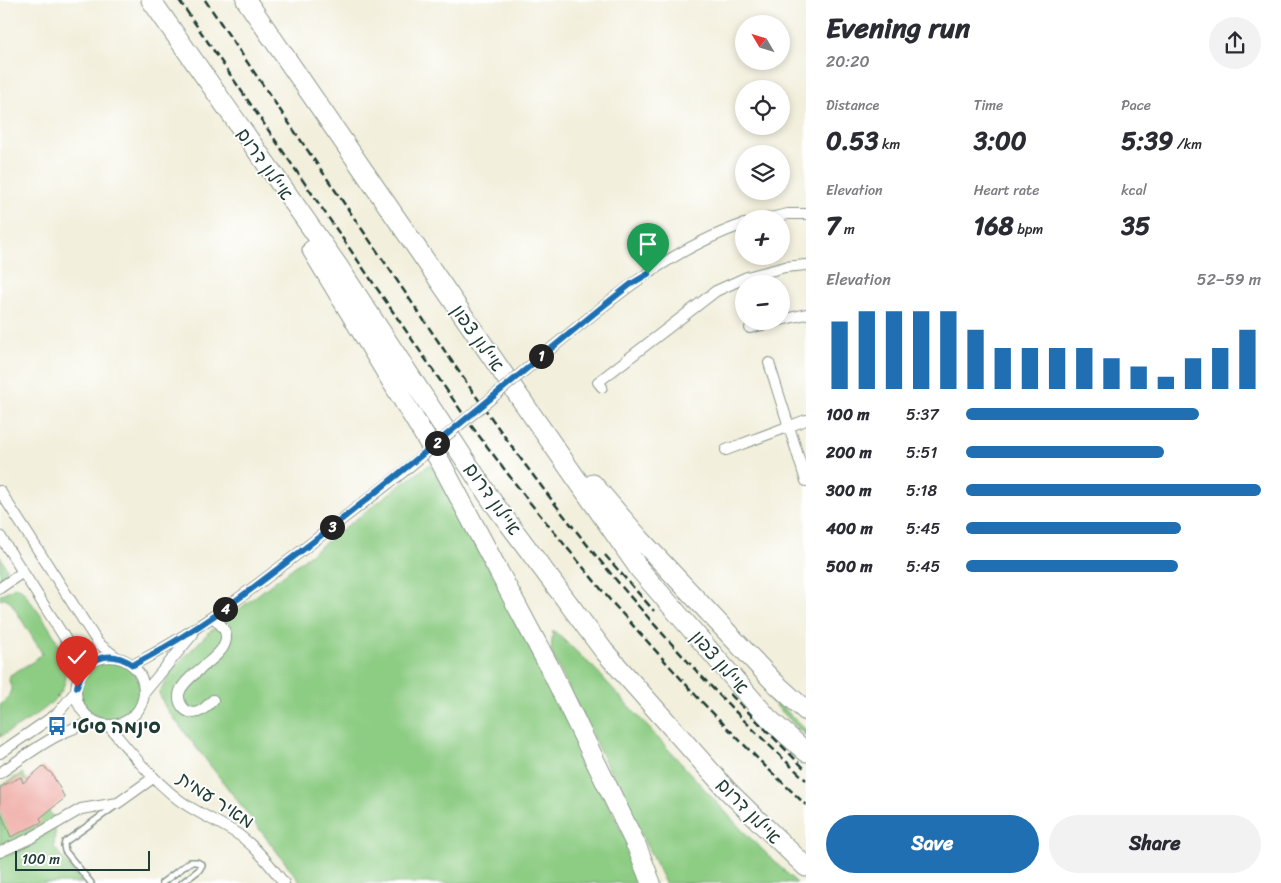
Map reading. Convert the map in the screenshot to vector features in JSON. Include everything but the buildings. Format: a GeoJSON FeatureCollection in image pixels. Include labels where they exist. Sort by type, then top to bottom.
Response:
{"type":"FeatureCollection","features":[{"type":"Feature","properties":{"kind":"highway","name":"איילון דרום"},"geometry":{"type":"LineString","coordinates":[[151,0],[338,266],[492,501],[604,651],[728,791],[806,867]]}},
{"type":"Feature","properties":{"kind":"highway","name":"איילון צפון"},"geometry":{"type":"LineString","coordinates":[[246,0],[640,570],[768,718],[806,752]]}},
{"type":"Feature","properties":{"kind":"highway"},"geometry":{"type":"LineString","coordinates":[[230,114],[441,463],[552,670],[637,847],[651,883]]}},
{"type":"Feature","properties":{"kind":"highway"},"geometry":{"type":"LineString","coordinates":[[518,395],[640,539],[773,681],[806,711]]}},
{"type":"Feature","properties":{"kind":"street"},"geometry":{"type":"LineString","coordinates":[[790,214],[806,214]]}},
{"type":"Feature","properties":{"kind":"street"},"geometry":{"type":"LineString","coordinates":[[133,665],[161,651],[242,597],[403,472],[631,284],[688,249],[735,227]]}},
{"type":"Feature","properties":{"kind":"street"},"geometry":{"type":"LineString","coordinates":[[602,387],[598,382],[716,291],[747,277],[785,267],[806,265]]}},
{"type":"Feature","properties":{"kind":"street"},"geometry":{"type":"LineString","coordinates":[[790,318],[806,314]]}},
{"type":"Feature","properties":{"kind":"street"},"geometry":{"type":"LineString","coordinates":[[769,363],[806,480]]}},
{"type":"Feature","properties":{"kind":"street"},"geometry":{"type":"LineString","coordinates":[[726,450],[806,420]]}},
{"type":"Feature","properties":{"kind":"street"},"geometry":{"type":"LineString","coordinates":[[0,491],[98,643],[117,657],[133,665],[142,678],[144,693]]}},
{"type":"Feature","properties":{"kind":"street"},"geometry":{"type":"LineString","coordinates":[[0,536],[68,643],[79,679]]}},
{"type":"Feature","properties":{"kind":"street"},"geometry":{"type":"LineString","coordinates":[[0,588],[23,572]]}},
{"type":"Feature","properties":{"kind":"street"},"geometry":{"type":"LineString","coordinates":[[213,617],[226,630],[227,638],[224,646],[187,681],[181,689],[178,698],[180,706],[187,712],[195,713],[202,710],[213,700]]}},
{"type":"Feature","properties":{"kind":"street"},"geometry":{"type":"LineString","coordinates":[[0,773],[61,733],[82,724],[96,722],[108,724],[122,723],[128,719],[138,710],[144,693],[200,626]]}},
{"type":"Feature","properties":{"kind":"street"},"geometry":{"type":"LineString","coordinates":[[96,722],[84,712],[77,699],[76,691],[79,679],[83,670],[98,659],[117,657]]}},
{"type":"Feature","properties":{"kind":"street"},"geometry":{"type":"LineString","coordinates":[[0,753],[58,713],[76,691]]}},
{"type":"Feature","properties":{"kind":"street"},"geometry":{"type":"LineString","coordinates":[[126,748],[124,728],[128,719]]}},
{"type":"Feature","properties":{"kind":"street","name":"מאיר עמית"},"geometry":{"type":"LineString","coordinates":[[108,724],[126,748],[153,778],[189,806],[250,843],[284,883]]}},
{"type":"Feature","properties":{"kind":"street"},"geometry":{"type":"LineString","coordinates":[[0,852],[31,838],[81,809],[118,804],[153,778]]}},
{"type":"Feature","properties":{"kind":"lane"},"geometry":{"type":"LineString","coordinates":[[91,883],[65,851],[65,842],[118,804]]}},
{"type":"Feature","properties":{"kind":"lane"},"geometry":{"type":"LineString","coordinates":[[162,883],[190,862],[197,862],[202,865],[199,870],[182,883]]}},
{"type":"Feature","properties":{"kind":"green space"},"geometry":{"type":"Polygon","coordinates":[[[430,464],[539,657],[646,883],[301,883],[165,707],[159,693],[172,670],[208,633],[430,464]]]}},
{"type":"Feature","properties":{"kind":"green space"},"geometry":{"type":"Polygon","coordinates":[[[0,556],[7,569],[6,576],[0,581],[0,556]]]}},
{"type":"Feature","properties":{"kind":"green space"},"geometry":{"type":"Polygon","coordinates":[[[15,587],[19,587],[23,591],[49,628],[63,656],[66,671],[64,684],[57,697],[51,703],[30,719],[0,737],[0,705],[8,697],[12,688],[9,681],[10,675],[34,661],[42,653],[10,601],[5,598],[0,600],[0,595],[15,587]]]}},
{"type":"Feature","properties":{"kind":"green space"},"geometry":{"type":"Polygon","coordinates":[[[553,630],[594,668],[742,830],[797,883],[665,883],[551,652],[553,630]]]}},
{"type":"Feature","properties":{"kind":"green space"},"geometry":{"type":"Polygon","coordinates":[[[110,660],[127,665],[135,673],[140,690],[135,707],[127,715],[110,720],[93,715],[85,707],[80,690],[85,673],[93,665],[110,660]]]}},
{"type":"Feature","properties":{"kind":"green space"},"geometry":{"type":"Polygon","coordinates":[[[771,697],[806,730],[806,736],[770,700],[771,697]]]}},
{"type":"Feature","properties":{"kind":"green space"},"geometry":{"type":"Polygon","coordinates":[[[22,773],[56,821],[54,847],[82,883],[0,883],[0,787],[22,773]]]}},
{"type":"Feature","properties":{"kind":"railway"},"geometry":{"type":"LineString","coordinates":[[179,0],[470,424],[527,499],[610,600],[700,700],[806,805]]}},
{"type":"Feature","properties":{"kind":"railway"},"geometry":{"type":"LineString","coordinates":[[205,0],[497,426],[567,520],[642,611],[682,655],[722,698],[806,780]]}},
{"type":"Feature","properties":{"kind":"railway"},"geometry":{"type":"LineString","coordinates":[[605,555],[654,611]]}},
{"type":"Feature","properties":{"kind":"railway"},"geometry":{"type":"LineString","coordinates":[[730,694],[806,770]]}},
{"type":"Feature","properties":{"kind":"place","name":"סינמה סיטי"},"geometry":{"type":"Point","coordinates":[57,726]}},
{"type":"Feature","properties":{"kind":"route"},"geometry":{"type":"LineString","coordinates":[[77,687],[83,670],[98,659],[117,657],[133,665],[161,651],[242,597],[392,480],[602,307],[631,284],[648,274]]}}]}
